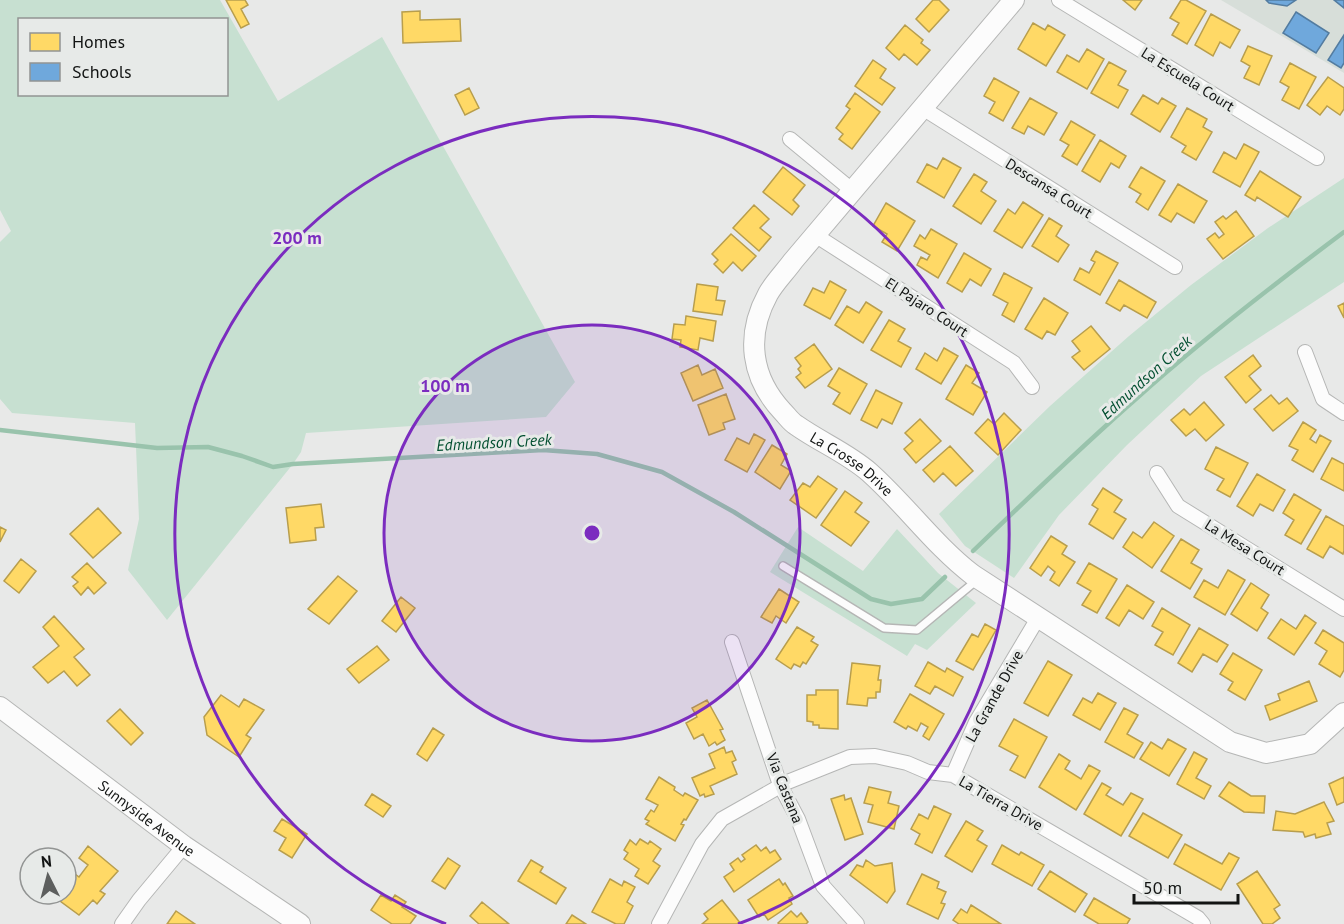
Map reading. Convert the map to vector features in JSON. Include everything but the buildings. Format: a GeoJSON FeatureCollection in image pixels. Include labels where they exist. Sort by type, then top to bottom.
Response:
{"type":"FeatureCollection","features":[{"type":"Feature","properties":{"kind":"street","name":"La Crosse Drive"},"geometry":{"type":"LineString","coordinates":[[1014,0],[768,293],[756,323],[754,352],[758,375],[770,398],[794,424],[856,461],[888,489],[952,559],[1038,618],[1230,742],[1266,753],[1310,744],[1344,713]]}},
{"type":"Feature","properties":{"kind":"street","name":"La Escuela Court"},"geometry":{"type":"LineString","coordinates":[[1059,0],[1317,158]]}},
{"type":"Feature","properties":{"kind":"street","name":"Descansa Court"},"geometry":{"type":"LineString","coordinates":[[924,109],[1174,267]]}},
{"type":"Feature","properties":{"kind":"street"},"geometry":{"type":"LineString","coordinates":[[790,139],[853,191]]}},
{"type":"Feature","properties":{"kind":"street","name":"El Pajaro Court"},"geometry":{"type":"LineString","coordinates":[[815,235],[1014,363],[1032,387]]}},
{"type":"Feature","properties":{"kind":"street"},"geometry":{"type":"LineString","coordinates":[[1305,352],[1323,399],[1344,413]]}},
{"type":"Feature","properties":{"kind":"street","name":"La Mesa Court"},"geometry":{"type":"LineString","coordinates":[[1157,473],[1178,506],[1344,609]]}},
{"type":"Feature","properties":{"kind":"street","name":"La Grande Drive"},"geometry":{"type":"LineString","coordinates":[[953,775],[976,722],[1038,618]]}},
{"type":"Feature","properties":{"kind":"street","name":"Via Castana"},"geometry":{"type":"LineString","coordinates":[[732,642],[781,785],[798,819],[823,886],[857,924]]}},
{"type":"Feature","properties":{"kind":"street","name":"Sunnyside Avenue"},"geometry":{"type":"LineString","coordinates":[[0,707],[184,846],[300,924]]}},
{"type":"Feature","properties":{"kind":"street","name":"La Tierra Drive"},"geometry":{"type":"LineString","coordinates":[[659,924],[702,844],[722,819],[781,785],[850,757],[875,756],[907,763],[928,772],[953,775],[1198,918],[1203,924]]}},
{"type":"Feature","properties":{"kind":"street"},"geometry":{"type":"LineString","coordinates":[[122,924],[184,846]]}},
{"type":"Feature","properties":{"kind":"lane"},"geometry":{"type":"LineString","coordinates":[[783,566],[884,628],[906,630],[917,630],[979,579]]}},
{"type":"Feature","properties":{"kind":"shaded area"},"geometry":{"type":"Polygon","coordinates":[[[1221,0],[1344,0],[1344,73],[1221,0]]]}},
{"type":"Feature","properties":{"kind":"green space"},"geometry":{"type":"Polygon","coordinates":[[[0,0],[220,0],[278,101],[382,37],[575,382],[546,417],[306,433],[301,452],[293,464],[167,620],[128,570],[139,519],[135,423],[12,413],[0,399],[0,242],[11,231],[0,210],[0,0]]]}},
{"type":"Feature","properties":{"kind":"green space"},"geometry":{"type":"Polygon","coordinates":[[[1344,178],[1344,282],[1201,376],[1127,445],[1059,515],[1014,578],[965,546],[939,514],[1050,406],[1191,285],[1268,228],[1344,178]]]}},
{"type":"Feature","properties":{"kind":"green space"},"geometry":{"type":"Polygon","coordinates":[[[798,527],[863,571],[897,529],[938,573],[976,603],[927,650],[915,644],[907,656],[770,572],[798,527]]]}},
{"type":"Feature","properties":{"kind":"waterway","name":"Edmundson Creek"},"geometry":{"type":"LineString","coordinates":[[973,551],[1075,454],[1162,376],[1344,232]]}},
{"type":"Feature","properties":{"kind":"waterway","name":"Edmundson Creek"},"geometry":{"type":"LineString","coordinates":[[0,430],[157,448],[208,447],[273,467],[543,450],[597,454],[662,472],[734,512],[871,599],[891,604],[922,599],[945,577]]}}]}
